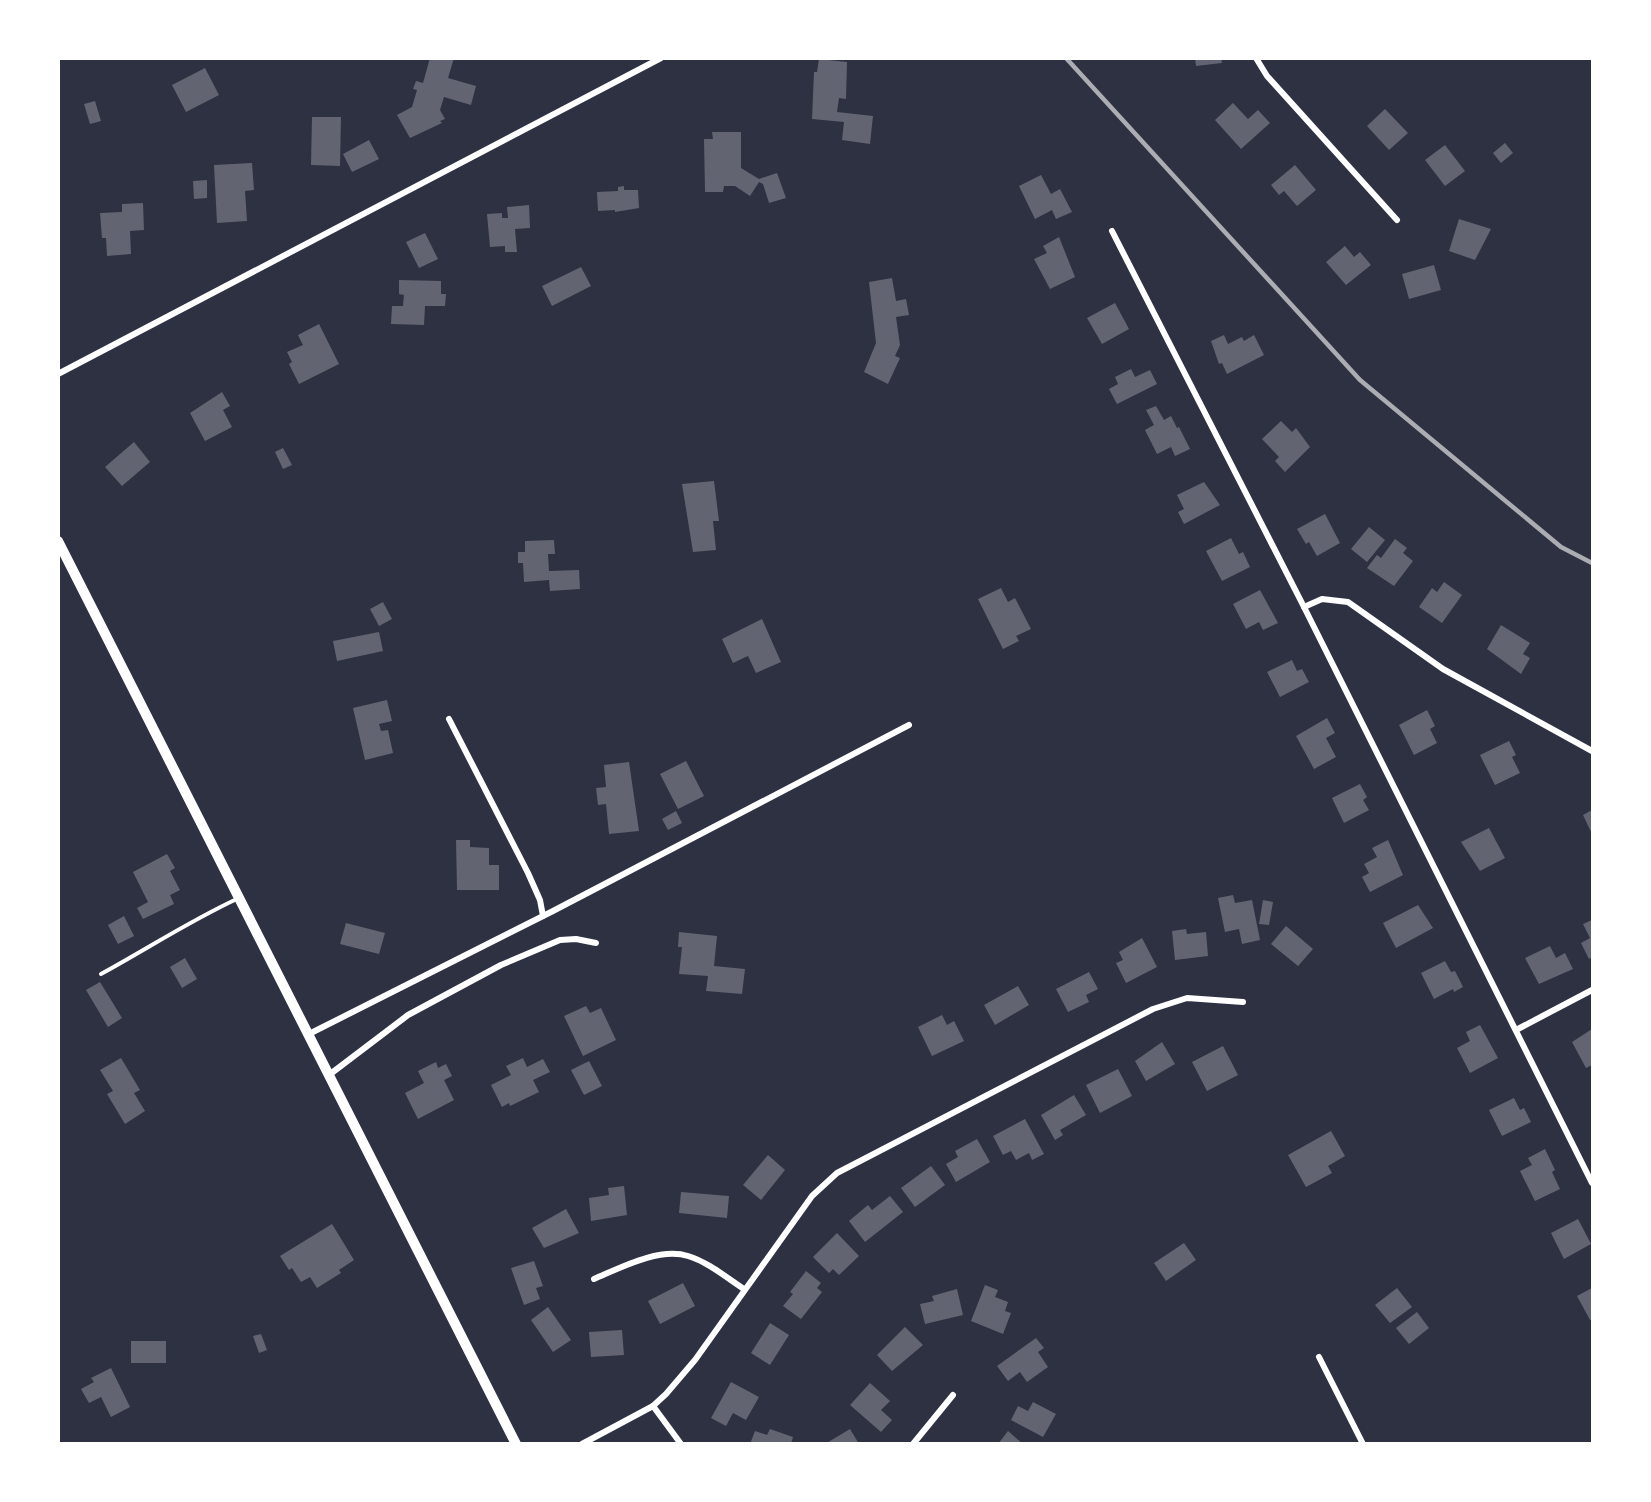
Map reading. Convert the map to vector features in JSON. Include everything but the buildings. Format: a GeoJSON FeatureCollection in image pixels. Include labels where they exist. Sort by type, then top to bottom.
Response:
{"type":"FeatureCollection","features":[{"type":"Feature","properties":{"kind":"main road"},"geometry":{"type":"LineString","coordinates":[[58,541],[516,1443]]}},
{"type":"Feature","properties":{"kind":"street"},"geometry":{"type":"LineString","coordinates":[[58,374],[661,58]]}},
{"type":"Feature","properties":{"kind":"street"},"geometry":{"type":"LineString","coordinates":[[1256,58],[1267,76],[1397,220]]}},
{"type":"Feature","properties":{"kind":"street"},"geometry":{"type":"LineString","coordinates":[[1112,231],[1304,607],[1593,1183]]}},
{"type":"Feature","properties":{"kind":"street"},"geometry":{"type":"LineString","coordinates":[[1304,607],[1322,599],[1348,602],[1443,669],[1593,751]]}},
{"type":"Feature","properties":{"kind":"street"},"geometry":{"type":"LineString","coordinates":[[449,719],[528,873],[540,900],[543,916]]}},
{"type":"Feature","properties":{"kind":"street"},"geometry":{"type":"LineString","coordinates":[[309,1034],[543,916],[909,724]]}},
{"type":"Feature","properties":{"kind":"street"},"geometry":{"type":"LineString","coordinates":[[329,1075],[408,1015],[501,965],[560,940],[576,939],[596,943]]}},
{"type":"Feature","properties":{"kind":"street"},"geometry":{"type":"LineString","coordinates":[[1516,1030],[1593,990]]}},
{"type":"Feature","properties":{"kind":"street"},"geometry":{"type":"LineString","coordinates":[[582,1443],[653,1406],[680,1380],[812,1196],[837,1173],[1153,1009],[1187,998],[1244,1002]]}},
{"type":"Feature","properties":{"kind":"street"},"geometry":{"type":"LineString","coordinates":[[594,1279],[650,1258],[685,1255],[697,1259],[744,1289]]}},
{"type":"Feature","properties":{"kind":"street"},"geometry":{"type":"LineString","coordinates":[[1319,1357],[1364,1443]]}},
{"type":"Feature","properties":{"kind":"street"},"geometry":{"type":"LineString","coordinates":[[913,1443],[952,1395]]}},
{"type":"Feature","properties":{"kind":"street"},"geometry":{"type":"LineString","coordinates":[[653,1406],[681,1443]]}},
{"type":"Feature","properties":{"kind":"lane"},"geometry":{"type":"LineString","coordinates":[[101,974],[212,911],[240,898]]}},
{"type":"Feature","properties":{"kind":"railway"},"geometry":{"type":"LineString","coordinates":[[1066,58],[1360,380],[1561,547],[1592,563]]}}]}
